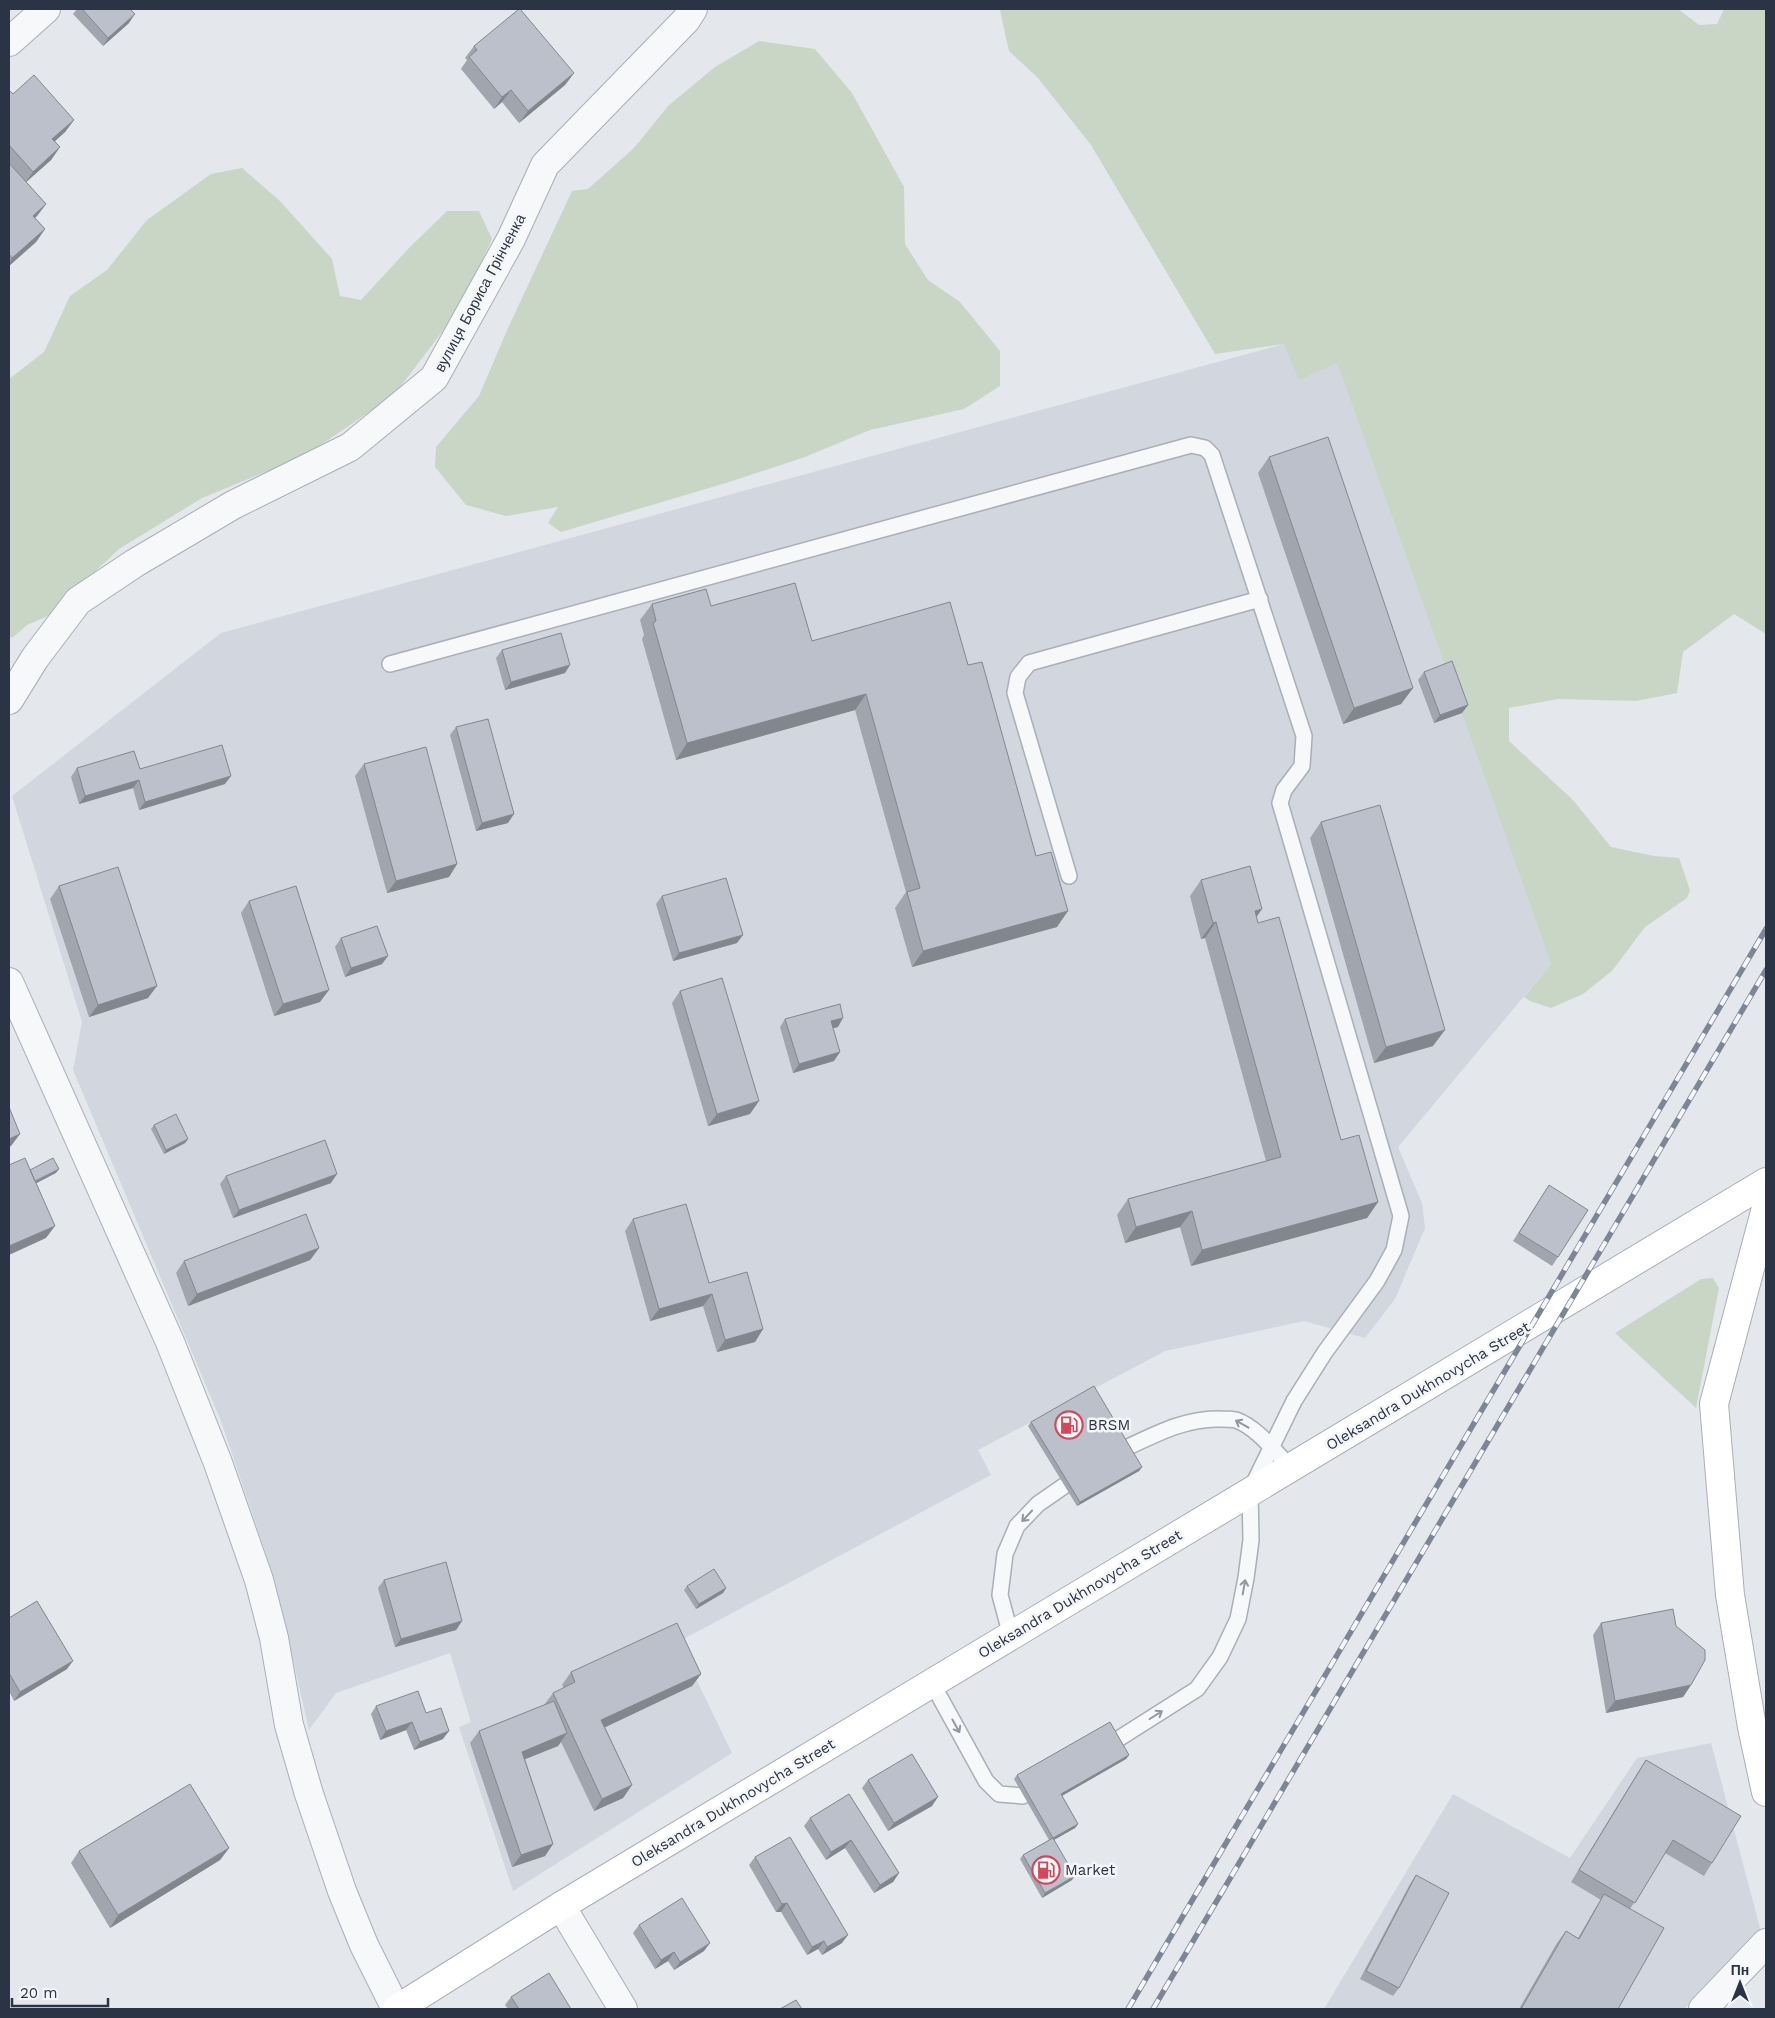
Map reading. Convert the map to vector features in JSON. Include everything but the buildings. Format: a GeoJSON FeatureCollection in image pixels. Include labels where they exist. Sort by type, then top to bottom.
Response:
{"type":"FeatureCollection","features":[{"type":"Feature","properties":{"kind":"main road","name":"Oleksandra Dukhnovycha Street"},"geometry":{"type":"LineString","coordinates":[[396,2009],[562,1906],[1766,1182]]}},
{"type":"Feature","properties":{"kind":"main road"},"geometry":{"type":"LineString","coordinates":[[1766,1208],[1714,1404],[1730,1595],[1752,1727],[1766,1792]]}},
{"type":"Feature","properties":{"kind":"street"},"geometry":{"type":"LineString","coordinates":[[9,42],[46,9]]}},
{"type":"Feature","properties":{"kind":"street","name":"вулиця Бориса Грінченка"},"geometry":{"type":"LineString","coordinates":[[9,700],[35,658],[78,601],[135,563],[233,505],[350,446],[434,378],[510,239],[545,165],[686,20],[693,9]]}},
{"type":"Feature","properties":{"kind":"street"},"geometry":{"type":"LineString","coordinates":[[9,982],[170,1342],[218,1463],[259,1580],[274,1638],[289,1725],[309,1794],[342,1891],[364,1945],[396,2009]]}},
{"type":"Feature","properties":{"kind":"street"},"geometry":{"type":"LineString","coordinates":[[562,1906],[623,2009]]}},
{"type":"Feature","properties":{"kind":"street"},"geometry":{"type":"LineString","coordinates":[[1703,2009],[1766,1943]]}},
{"type":"Feature","properties":{"kind":"lane"},"geometry":{"type":"LineString","coordinates":[[390,664],[1191,445],[1205,448],[1212,455],[1304,736],[1302,766],[1284,790],[1280,803],[1401,1216],[1394,1250],[1377,1281],[1324,1352],[1294,1400],[1250,1492],[1250,1540],[1246,1578],[1238,1619],[1220,1657],[1197,1689],[1115,1741]]}},
{"type":"Feature","properties":{"kind":"lane"},"geometry":{"type":"LineString","coordinates":[[1069,876],[1015,693],[1018,677],[1030,663],[1260,599]]}},
{"type":"Feature","properties":{"kind":"lane"},"geometry":{"type":"LineString","coordinates":[[1126,1448],[1171,1428],[1204,1419],[1235,1420],[1251,1429],[1291,1468]]}},
{"type":"Feature","properties":{"kind":"lane"},"geometry":{"type":"LineString","coordinates":[[1011,1636],[1000,1595],[1005,1554],[1017,1526],[1038,1504],[1064,1486]]}},
{"type":"Feature","properties":{"kind":"lane"},"geometry":{"type":"LineString","coordinates":[[932,1683],[986,1781],[999,1794],[1024,1796]]}},
{"type":"Feature","properties":{"kind":"shaded area"},"geometry":{"type":"Polygon","coordinates":[[[1284,344],[1337,363],[1551,964],[1398,1147],[1422,1203],[1425,1228],[1395,1299],[1365,1338],[1304,1321],[1165,1351],[978,1450],[991,1475],[678,1642],[732,1753],[513,1891],[459,1727],[471,1722],[450,1653],[336,1693],[309,1730],[275,1581],[221,1421],[73,1070],[82,1022],[12,796],[221,633],[1284,344]]]}},
{"type":"Feature","properties":{"kind":"shaded area"},"geometry":{"type":"Polygon","coordinates":[[[1711,1743],[1761,1932],[1684,2009],[1324,2009],[1453,1794],[1570,1858],[1637,1758],[1711,1743]]]}},
{"type":"Feature","properties":{"kind":"green space"},"geometry":{"type":"Polygon","coordinates":[[[1678,9],[1699,25],[1717,24],[1724,9],[1766,9],[1766,634],[1734,614],[1683,652],[1677,693],[1636,701],[1558,699],[1509,708],[1509,741],[1573,800],[1611,847],[1654,856],[1679,858],[1690,890],[1687,898],[1645,927],[1612,971],[1583,994],[1551,1008],[1524,997],[1551,964],[1337,363],[1299,380],[1284,344],[1215,354],[1091,145],[1038,78],[1009,51],[1000,10],[1678,9]]]}},
{"type":"Feature","properties":{"kind":"green space"},"geometry":{"type":"Polygon","coordinates":[[[759,41],[815,49],[852,93],[904,187],[905,244],[928,280],[960,302],[1000,351],[1000,386],[964,409],[870,430],[805,457],[726,483],[561,532],[548,523],[558,507],[506,516],[466,505],[435,467],[436,447],[479,396],[508,328],[572,191],[588,189],[634,148],[668,106],[715,67],[759,41]]]}},
{"type":"Feature","properties":{"kind":"green space"},"geometry":{"type":"Polygon","coordinates":[[[242,168],[280,201],[332,259],[340,296],[361,300],[409,248],[447,211],[479,211],[492,239],[461,307],[394,395],[306,455],[202,498],[119,549],[48,616],[27,625],[12,638],[9,636],[9,379],[44,352],[70,296],[107,270],[147,220],[211,174],[242,168]]]}},
{"type":"Feature","properties":{"kind":"green space"},"geometry":{"type":"Polygon","coordinates":[[[1713,1278],[1719,1288],[1696,1408],[1615,1333],[1701,1279],[1713,1278]]]}},
{"type":"Feature","properties":{"kind":"railway"},"geometry":{"type":"LineString","coordinates":[[1128,2009],[1766,929]]}},
{"type":"Feature","properties":{"kind":"railway"},"geometry":{"type":"LineString","coordinates":[[1153,2009],[1766,970]]}},
{"type":"Feature","properties":{"kind":"place","name":"BRSM"},"geometry":{"type":"Point","coordinates":[1069,1425]}},
{"type":"Feature","properties":{"kind":"place","name":"Market"},"geometry":{"type":"Point","coordinates":[1046,1870]}}]}
